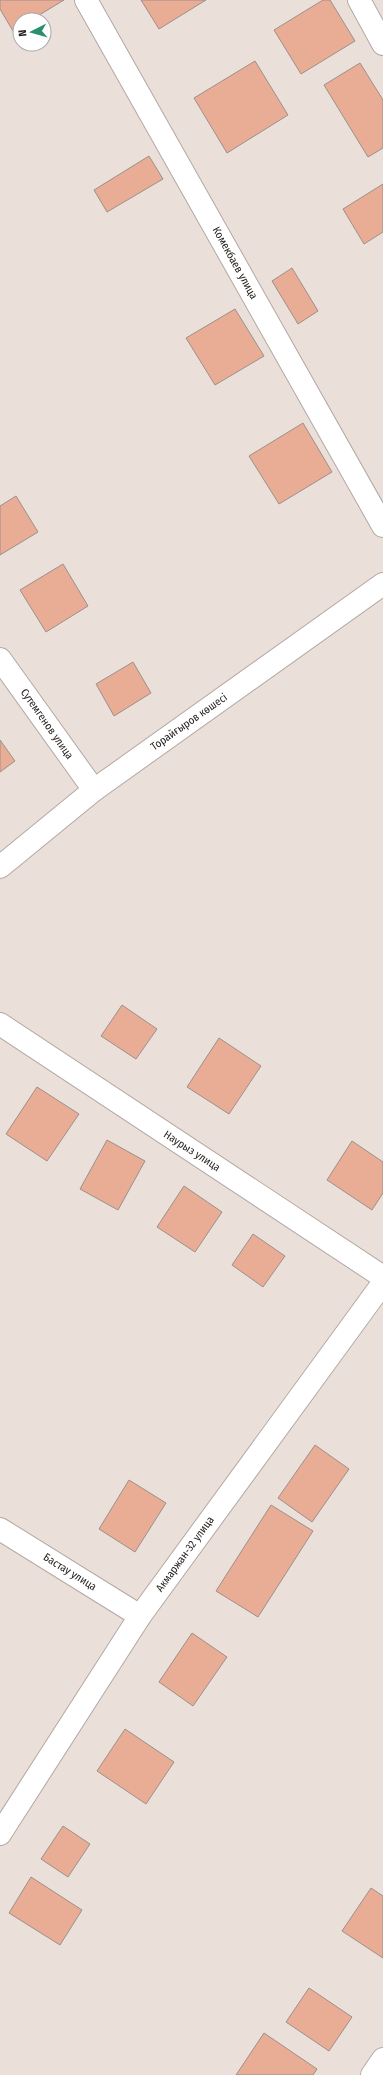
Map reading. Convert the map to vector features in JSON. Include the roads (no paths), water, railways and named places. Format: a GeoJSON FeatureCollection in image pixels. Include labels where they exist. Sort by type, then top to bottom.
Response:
{"type":"FeatureCollection","features":[{"type":"Feature","properties":{"kind":"street","name":"Комекбаев улица"},"geometry":{"type":"LineString","coordinates":[[86,0],[383,526]]}},
{"type":"Feature","properties":{"kind":"street"},"geometry":{"type":"LineString","coordinates":[[359,0],[383,44]]}},
{"type":"Feature","properties":{"kind":"street","name":"Торайғыров көшесі"},"geometry":{"type":"LineString","coordinates":[[0,867],[94,790],[383,584]]}},
{"type":"Feature","properties":{"kind":"street","name":"Сутемгенов улица"},"geometry":{"type":"LineString","coordinates":[[0,659],[94,790]]}},
{"type":"Feature","properties":{"kind":"street","name":"Наурыз улица"},"geometry":{"type":"LineString","coordinates":[[0,1024],[383,1277]]}},
{"type":"Feature","properties":{"kind":"street","name":"Акмаржан-32 улица"},"geometry":{"type":"LineString","coordinates":[[0,1834],[140,1616],[383,1283]]}},
{"type":"Feature","properties":{"kind":"street","name":"Бастау улица"},"geometry":{"type":"LineString","coordinates":[[0,1529],[140,1616]]}},
{"type":"Feature","properties":{"kind":"street"},"geometry":{"type":"LineString","coordinates":[[372,2075],[383,2059]]}}]}
